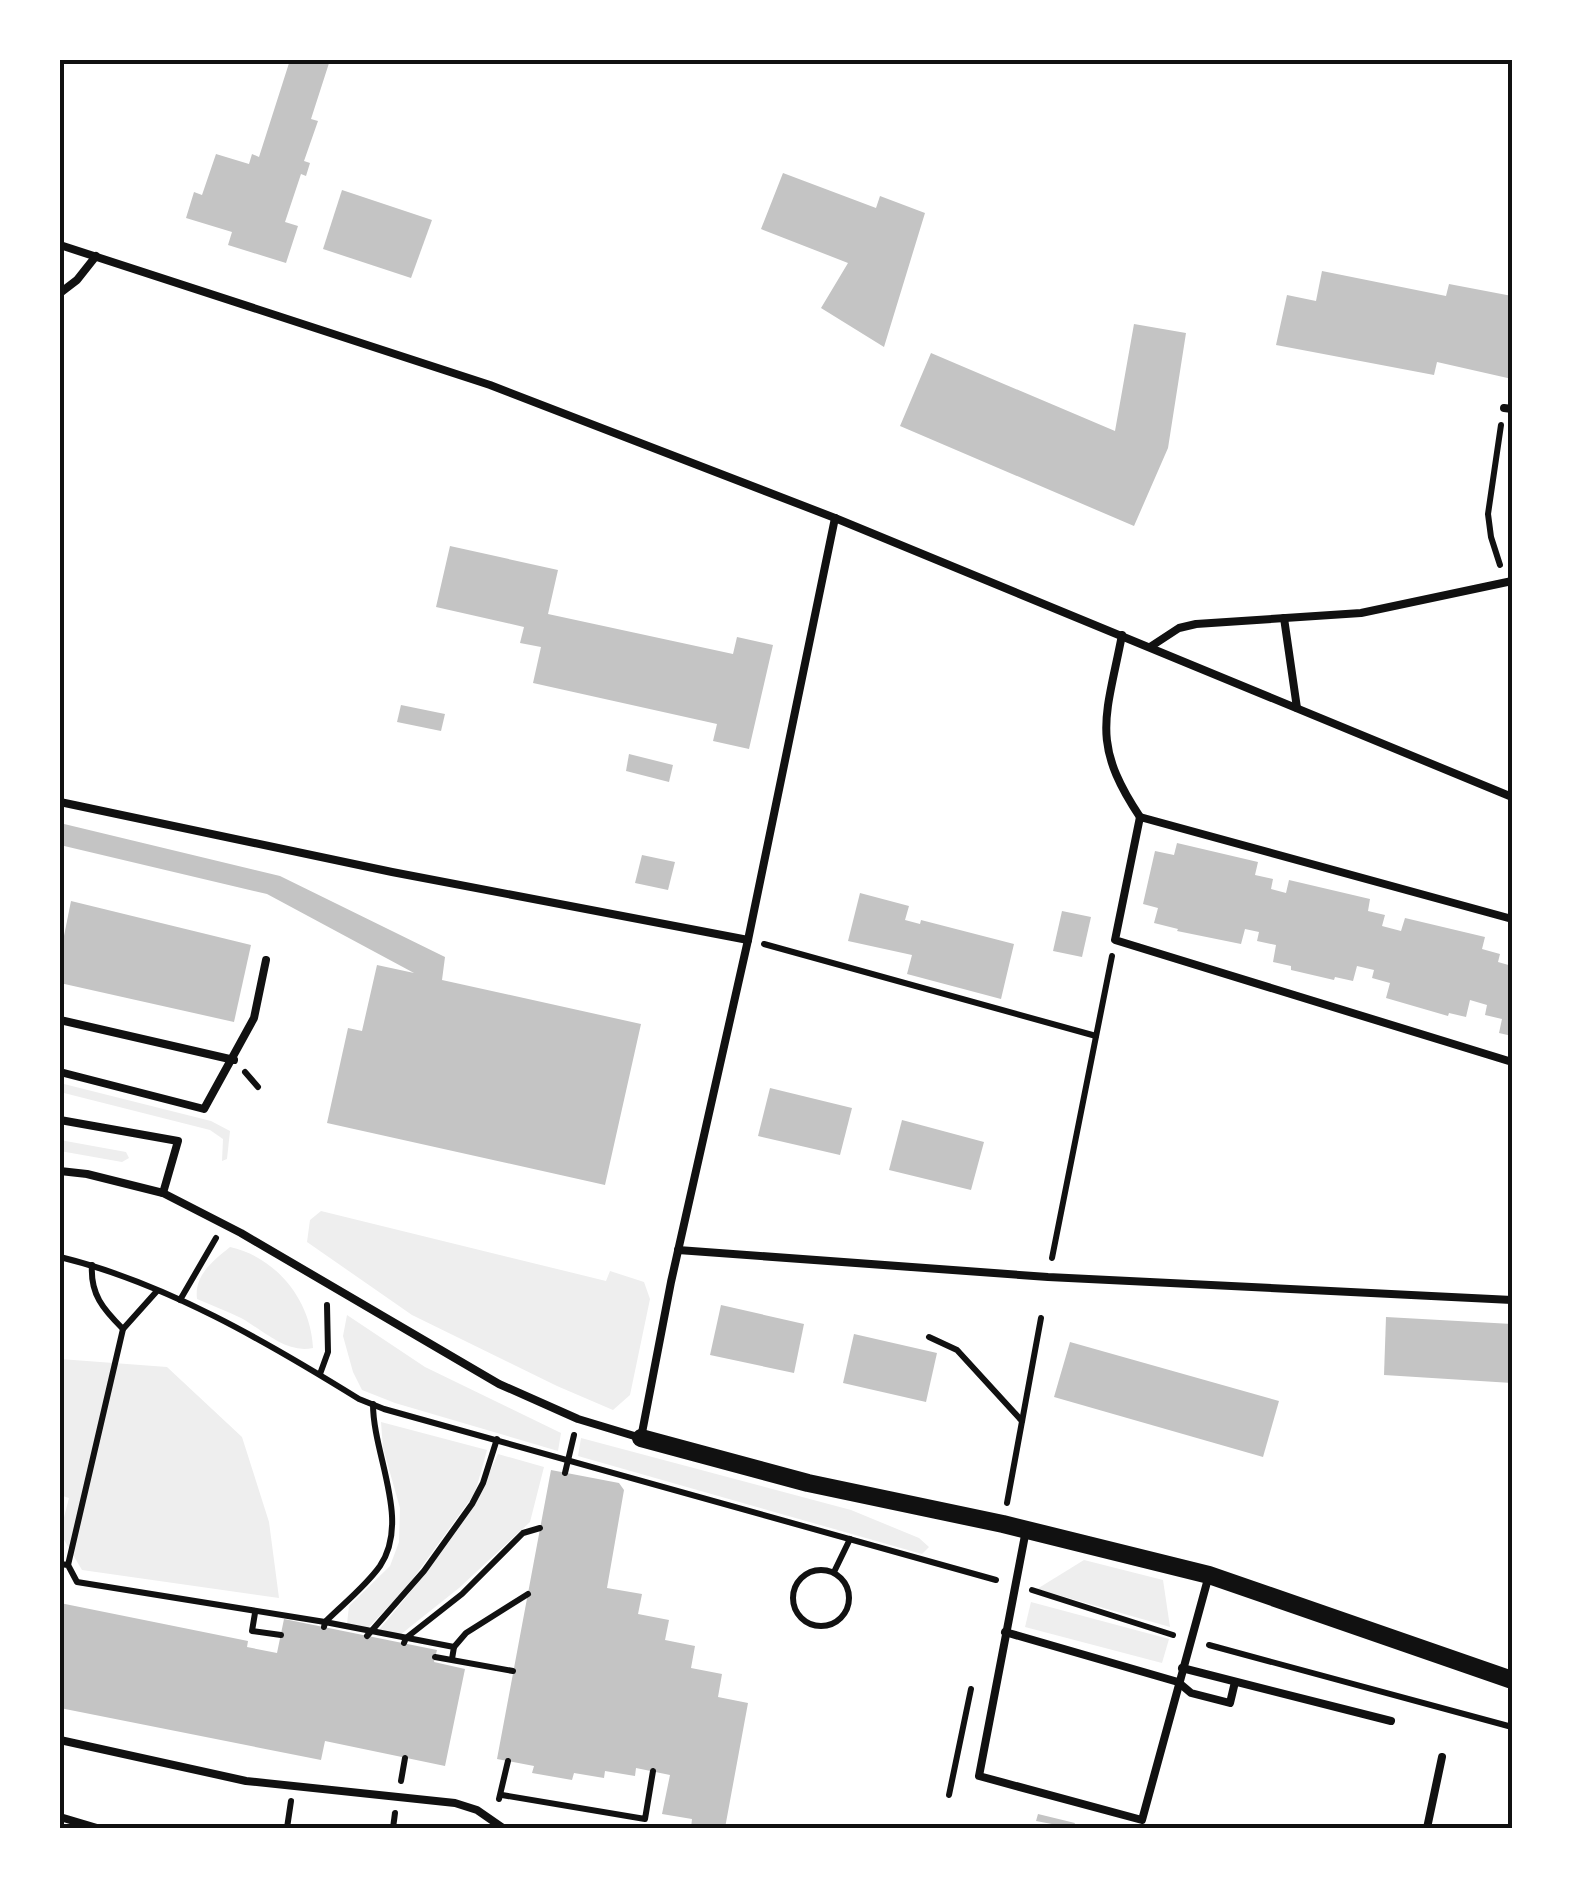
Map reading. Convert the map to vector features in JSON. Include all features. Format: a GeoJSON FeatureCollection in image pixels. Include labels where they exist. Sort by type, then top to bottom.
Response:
{"type":"FeatureCollection","features":[{"type":"Feature","properties":{"kind":"street"},"geometry":{"type":"LineString","coordinates":[[640,1438],[808,1482],[1210,1576],[1512,1680]]}},
{"type":"Feature","properties":{"kind":"lane"},"geometry":{"type":"LineString","coordinates":[[60,245],[490,385],[835,518],[1512,797]]}},
{"type":"Feature","properties":{"kind":"lane"},"geometry":{"type":"LineString","coordinates":[[60,293],[78,280],[96,256]]}},
{"type":"Feature","properties":{"kind":"lane"},"geometry":{"type":"LineString","coordinates":[[60,1171],[163,1193],[224,1224],[512,1391],[578,1419],[640,1438],[835,518]]}},
{"type":"Feature","properties":{"kind":"lane"},"geometry":{"type":"LineString","coordinates":[[1150,647],[1179,628],[1360,614],[1509,581]]}},
{"type":"Feature","properties":{"kind":"lane"},"geometry":{"type":"LineString","coordinates":[[1284,618],[1297,708]]}},
{"type":"Feature","properties":{"kind":"lane"},"geometry":{"type":"LineString","coordinates":[[1122,636],[1104,740],[1110,765],[1140,817],[1115,940],[1512,1062]]}},
{"type":"Feature","properties":{"kind":"lane"},"geometry":{"type":"LineString","coordinates":[[60,802],[392,872],[748,940]]}},
{"type":"Feature","properties":{"kind":"lane"},"geometry":{"type":"LineString","coordinates":[[1140,817],[1512,919]]}},
{"type":"Feature","properties":{"kind":"lane"},"geometry":{"type":"LineString","coordinates":[[60,1072],[204,1109],[254,1018],[266,960]]}},
{"type":"Feature","properties":{"kind":"lane"},"geometry":{"type":"LineString","coordinates":[[60,1020],[234,1060]]}},
{"type":"Feature","properties":{"kind":"lane"},"geometry":{"type":"LineString","coordinates":[[60,1120],[178,1141],[163,1193]]}},
{"type":"Feature","properties":{"kind":"lane"},"geometry":{"type":"LineString","coordinates":[[678,1250],[1048,1278],[1512,1300]]}},
{"type":"Feature","properties":{"kind":"lane"},"geometry":{"type":"LineString","coordinates":[[1026,1530],[978,1776],[1142,1820],[1210,1576]]}},
{"type":"Feature","properties":{"kind":"lane"},"geometry":{"type":"LineString","coordinates":[[1006,1632],[1178,1682],[1190,1693],[1230,1703],[1235,1682]]}},
{"type":"Feature","properties":{"kind":"lane"},"geometry":{"type":"LineString","coordinates":[[1182,1668],[1391,1722]]}},
{"type":"Feature","properties":{"kind":"lane"},"geometry":{"type":"LineString","coordinates":[[60,1740],[246,1781],[455,1803],[477,1810],[503,1828]]}},
{"type":"Feature","properties":{"kind":"lane"},"geometry":{"type":"LineString","coordinates":[[1427,1828],[1442,1756]]}},
{"type":"Feature","properties":{"kind":"lane"},"geometry":{"type":"LineString","coordinates":[[60,1817],[97,1828]]}},
{"type":"Feature","properties":{"kind":"path"},"geometry":{"type":"LineString","coordinates":[[1508,409],[1488,514],[1490,537],[1509,581]]}},
{"type":"Feature","properties":{"kind":"path"},"geometry":{"type":"LineString","coordinates":[[748,940],[1096,1036]]}},
{"type":"Feature","properties":{"kind":"path"},"geometry":{"type":"LineString","coordinates":[[1050,1267],[1115,940]]}},
{"type":"Feature","properties":{"kind":"path"},"geometry":{"type":"LineString","coordinates":[[180,1300],[224,1224]]}},
{"type":"Feature","properties":{"kind":"path"},"geometry":{"type":"LineString","coordinates":[[60,1257],[180,1300],[372,1404],[1014,1584],[1190,1640],[1512,1726]]}},
{"type":"Feature","properties":{"kind":"path"},"geometry":{"type":"LineString","coordinates":[[92,1266],[90,1284],[96,1298],[123,1329]]}},
{"type":"Feature","properties":{"kind":"path"},"geometry":{"type":"LineString","coordinates":[[320,1374],[328,1352],[327,1284]]}},
{"type":"Feature","properties":{"kind":"path"},"geometry":{"type":"LineString","coordinates":[[158,1291],[123,1329],[64,1564],[77,1582],[454,1647]]}},
{"type":"Feature","properties":{"kind":"path"},"geometry":{"type":"LineString","coordinates":[[1006,1508],[1040,1318]]}},
{"type":"Feature","properties":{"kind":"path"},"geometry":{"type":"LineString","coordinates":[[929,1337],[956,1350],[1022,1421]]}},
{"type":"Feature","properties":{"kind":"path"},"geometry":{"type":"LineString","coordinates":[[324,1625],[372,1576],[389,1547],[392,1512],[376,1448],[372,1404]]}},
{"type":"Feature","properties":{"kind":"path"},"geometry":{"type":"LineString","coordinates":[[368,1634],[398,1603],[472,1504],[497,1440]]}},
{"type":"Feature","properties":{"kind":"path"},"geometry":{"type":"LineString","coordinates":[[565,1473],[568,1460]]}},
{"type":"Feature","properties":{"kind":"path"},"geometry":{"type":"LineString","coordinates":[[405,1641],[462,1594],[523,1533],[540,1528]]}},
{"type":"Feature","properties":{"kind":"path"},"geometry":{"type":"LineString","coordinates":[[834,1572],[850,1539]]}},
{"type":"Feature","properties":{"kind":"path"},"geometry":{"type":"LineString","coordinates":[[834,1572],[847,1586],[849,1604],[840,1620],[813,1626],[794,1606],[795,1587],[806,1573],[834,1572]]}},
{"type":"Feature","properties":{"kind":"path"},"geometry":{"type":"LineString","coordinates":[[452,1660],[454,1647],[466,1634],[528,1594]]}},
{"type":"Feature","properties":{"kind":"path"},"geometry":{"type":"LineString","coordinates":[[256,1613],[252,1631],[281,1636]]}},
{"type":"Feature","properties":{"kind":"path"},"geometry":{"type":"LineString","coordinates":[[436,1657],[513,1671]]}},
{"type":"Feature","properties":{"kind":"path"},"geometry":{"type":"LineString","coordinates":[[488,1818],[502,1795],[508,1761]]}},
{"type":"Feature","properties":{"kind":"path"},"geometry":{"type":"LineString","coordinates":[[502,1795],[646,1820],[653,1771]]}},
{"type":"Feature","properties":{"kind":"shaded area"},"geometry":{"type":"Polygon","coordinates":[[[60,1083],[211,1121],[230,1131],[227,1159],[222,1161],[223,1139],[210,1130],[60,1092],[60,1083]]]}},
{"type":"Feature","properties":{"kind":"shaded area"},"geometry":{"type":"Polygon","coordinates":[[[60,1140],[126,1152],[129,1158],[122,1162],[60,1151],[60,1140]]]}},
{"type":"Feature","properties":{"kind":"shaded area"},"geometry":{"type":"Polygon","coordinates":[[[321,1211],[606,1281],[610,1271],[644,1282],[650,1299],[630,1395],[613,1410],[412,1315],[307,1242],[310,1220],[321,1211]]]}},
{"type":"Feature","properties":{"kind":"shaded area"},"geometry":{"type":"Polygon","coordinates":[[[230,1247],[262,1260],[288,1283],[306,1313],[313,1348],[293,1348],[241,1318],[197,1299],[202,1276],[230,1247]]]}},
{"type":"Feature","properties":{"kind":"shaded area"},"geometry":{"type":"Polygon","coordinates":[[[347,1315],[425,1367],[561,1433],[558,1451],[362,1390],[343,1336],[347,1315]]]}},
{"type":"Feature","properties":{"kind":"shaded area"},"geometry":{"type":"Polygon","coordinates":[[[60,1359],[167,1367],[242,1437],[269,1522],[279,1598],[82,1570],[60,1533],[69,1498],[60,1495],[60,1359]]]}},
{"type":"Feature","properties":{"kind":"shaded area"},"geometry":{"type":"Polygon","coordinates":[[[381,1422],[487,1450],[475,1493],[407,1587],[368,1628],[347,1624],[349,1606],[390,1566],[399,1542],[400,1508],[383,1448],[381,1422]]]}},
{"type":"Feature","properties":{"kind":"shaded area"},"geometry":{"type":"Polygon","coordinates":[[[581,1438],[851,1510],[919,1538],[929,1547],[922,1554],[578,1456],[581,1438]]]}},
{"type":"Feature","properties":{"kind":"shaded area"},"geometry":{"type":"Polygon","coordinates":[[[498,1454],[544,1467],[530,1522],[459,1588],[400,1635],[378,1631],[445,1547],[498,1454]]]}},
{"type":"Feature","properties":{"kind":"shaded area"},"geometry":{"type":"Polygon","coordinates":[[[1084,1560],[1163,1580],[1170,1627],[1037,1589],[1084,1560]]]}},
{"type":"Feature","properties":{"kind":"shaded area"},"geometry":{"type":"Polygon","coordinates":[[[1031,1602],[1169,1639],[1162,1663],[1025,1627],[1031,1602]]]}},
{"type":"Feature","properties":{"kind":"building"},"geometry":{"type":"Polygon","coordinates":[[[290,60],[330,60],[311,119],[318,121],[304,161],[310,163],[306,176],[301,174],[285,222],[298,226],[286,263],[228,245],[232,232],[186,218],[194,192],[202,195],[216,154],[249,164],[252,154],[259,157],[290,60]]]}},
{"type":"Feature","properties":{"kind":"building"},"geometry":{"type":"Polygon","coordinates":[[[783,173],[876,208],[880,196],[925,213],[884,347],[821,308],[848,263],[761,229],[783,173]]]}},
{"type":"Feature","properties":{"kind":"building"},"geometry":{"type":"Polygon","coordinates":[[[342,190],[432,220],[411,278],[323,249],[342,190]]]}},
{"type":"Feature","properties":{"kind":"building"},"geometry":{"type":"Polygon","coordinates":[[[1322,271],[1446,296],[1449,284],[1512,296],[1512,379],[1437,362],[1434,375],[1276,345],[1287,295],[1316,301],[1322,271]]]}},
{"type":"Feature","properties":{"kind":"building"},"geometry":{"type":"Polygon","coordinates":[[[1134,324],[1186,333],[1168,448],[1134,526],[900,426],[931,353],[1115,431],[1134,324]]]}},
{"type":"Feature","properties":{"kind":"building"},"geometry":{"type":"Polygon","coordinates":[[[450,546],[558,570],[548,614],[733,654],[737,637],[773,645],[749,749],[713,741],[717,724],[533,683],[541,647],[520,643],[524,627],[436,607],[450,546]]]}},
{"type":"Feature","properties":{"kind":"building"},"geometry":{"type":"Polygon","coordinates":[[[401,705],[445,714],[441,731],[397,722],[401,705]]]}},
{"type":"Feature","properties":{"kind":"building"},"geometry":{"type":"Polygon","coordinates":[[[629,754],[673,765],[669,782],[626,771],[629,754]]]}},
{"type":"Feature","properties":{"kind":"building"},"geometry":{"type":"Polygon","coordinates":[[[60,823],[280,876],[445,957],[442,980],[641,1024],[605,1185],[327,1123],[348,1028],[362,1031],[377,965],[414,973],[267,894],[60,845],[60,823]]]}},
{"type":"Feature","properties":{"kind":"building"},"geometry":{"type":"Polygon","coordinates":[[[1177,843],[1258,862],[1255,875],[1273,879],[1271,889],[1286,893],[1289,880],[1370,899],[1368,911],[1385,915],[1382,926],[1401,931],[1405,918],[1485,937],[1482,949],[1500,954],[1498,962],[1512,966],[1512,1036],[1499,1033],[1502,1019],[1485,1015],[1487,1005],[1470,1000],[1466,1017],[1449,1013],[1448,1016],[1386,998],[1390,983],[1372,978],[1374,970],[1357,966],[1353,981],[1291,970],[1291,966],[1273,962],[1276,945],[1257,941],[1259,932],[1245,929],[1241,944],[1154,923],[1158,908],[1143,904],[1155,851],[1174,855],[1177,843]]]}},
{"type":"Feature","properties":{"kind":"building"},"geometry":{"type":"Polygon","coordinates":[[[642,855],[675,862],[668,890],[635,883],[642,855]]]}},
{"type":"Feature","properties":{"kind":"building"},"geometry":{"type":"Polygon","coordinates":[[[860,893],[909,906],[905,920],[920,924],[921,920],[1014,944],[1001,999],[907,974],[912,955],[848,941],[860,893]]]}},
{"type":"Feature","properties":{"kind":"building"},"geometry":{"type":"Polygon","coordinates":[[[71,901],[251,945],[234,1022],[60,983],[60,956],[71,901]]]}},
{"type":"Feature","properties":{"kind":"building"},"geometry":{"type":"Polygon","coordinates":[[[1062,911],[1091,917],[1082,957],[1053,951],[1062,911]]]}},
{"type":"Feature","properties":{"kind":"building"},"geometry":{"type":"Polygon","coordinates":[[[770,1088],[852,1108],[840,1155],[758,1136],[770,1088]]]}},
{"type":"Feature","properties":{"kind":"building"},"geometry":{"type":"Polygon","coordinates":[[[902,1120],[984,1142],[971,1190],[889,1170],[902,1120]]]}},
{"type":"Feature","properties":{"kind":"building"},"geometry":{"type":"Polygon","coordinates":[[[721,1305],[804,1324],[794,1373],[710,1355],[721,1305]]]}},
{"type":"Feature","properties":{"kind":"building"},"geometry":{"type":"Polygon","coordinates":[[[1386,1317],[1512,1324],[1512,1383],[1384,1375],[1386,1317]]]}},
{"type":"Feature","properties":{"kind":"building"},"geometry":{"type":"Polygon","coordinates":[[[854,1334],[937,1353],[926,1402],[843,1383],[854,1334]]]}},
{"type":"Feature","properties":{"kind":"building"},"geometry":{"type":"Polygon","coordinates":[[[1070,1342],[1279,1401],[1263,1457],[1054,1397],[1070,1342]]]}},
{"type":"Feature","properties":{"kind":"building"},"geometry":{"type":"Polygon","coordinates":[[[551,1470],[619,1483],[624,1490],[607,1588],[642,1594],[638,1614],[669,1620],[665,1640],[695,1646],[691,1668],[722,1674],[718,1697],[748,1703],[725,1828],[691,1828],[692,1819],[662,1814],[670,1775],[636,1768],[635,1776],[605,1771],[604,1778],[574,1773],[572,1780],[532,1773],[534,1766],[497,1759],[551,1470]]]}},
{"type":"Feature","properties":{"kind":"building"},"geometry":{"type":"Polygon","coordinates":[[[60,1603],[248,1641],[247,1647],[277,1653],[284,1619],[437,1650],[434,1662],[465,1669],[445,1766],[325,1741],[321,1760],[60,1708],[60,1603]]]}},
{"type":"Feature","properties":{"kind":"building"},"geometry":{"type":"Polygon","coordinates":[[[1038,1814],[1075,1823],[1073,1828],[1036,1821],[1038,1814]]]}}]}
